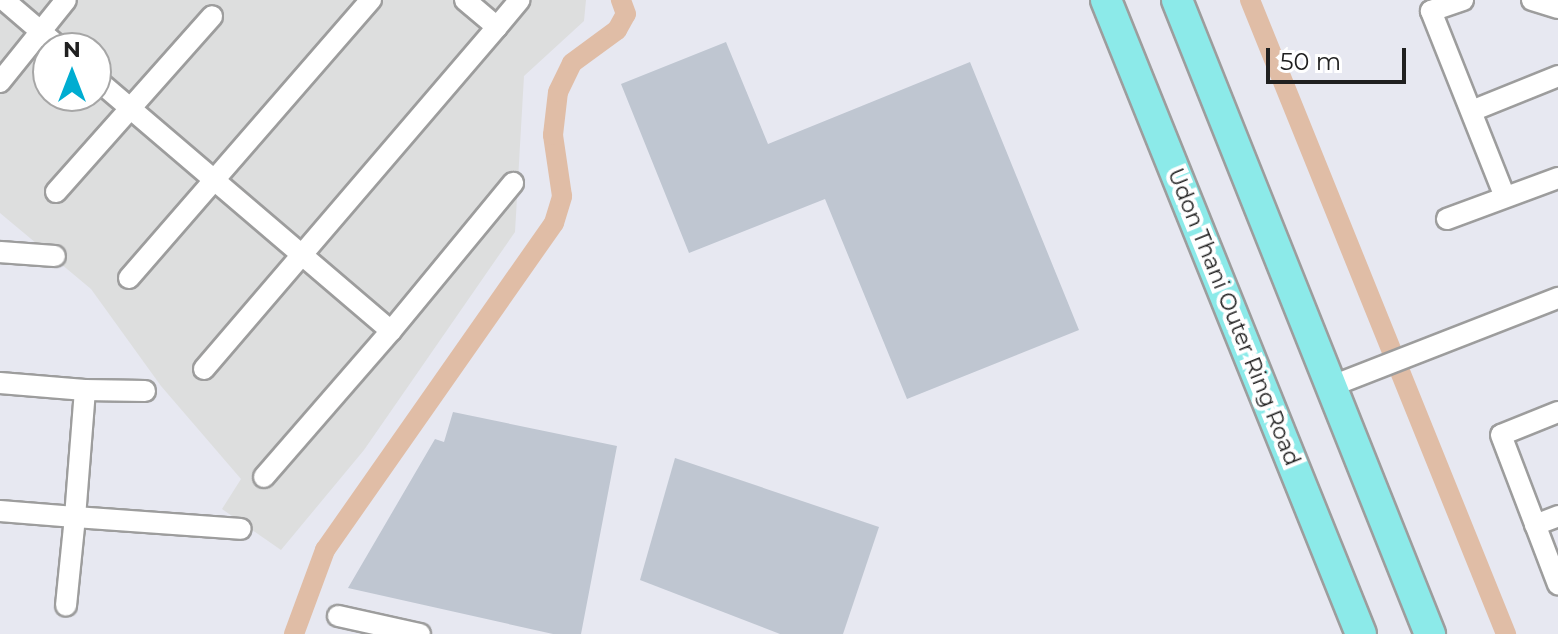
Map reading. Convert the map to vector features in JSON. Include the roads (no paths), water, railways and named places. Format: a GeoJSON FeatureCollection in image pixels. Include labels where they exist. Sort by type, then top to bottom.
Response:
{"type":"FeatureCollection","features":[{"type":"Feature","properties":{"kind":"highway","name":"Udon Thani Outer Ring Road"},"geometry":{"type":"LineString","coordinates":[[1106,0],[1361,634]]}},
{"type":"Feature","properties":{"kind":"highway"},"geometry":{"type":"LineString","coordinates":[[1177,0],[1430,634]]}},
{"type":"Feature","properties":{"kind":"street"},"geometry":{"type":"LineString","coordinates":[[4,0],[41,32],[66,0]]}},
{"type":"Feature","properties":{"kind":"street"},"geometry":{"type":"LineString","coordinates":[[129,278],[371,0]]}},
{"type":"Feature","properties":{"kind":"street"},"geometry":{"type":"LineString","coordinates":[[465,0],[497,27]]}},
{"type":"Feature","properties":{"kind":"street"},"geometry":{"type":"LineString","coordinates":[[204,369],[304,257],[520,0]]}},
{"type":"Feature","properties":{"kind":"street"},"geometry":{"type":"LineString","coordinates":[[1463,0],[1431,11],[1474,110],[1505,197]]}},
{"type":"Feature","properties":{"kind":"street"},"geometry":{"type":"LineString","coordinates":[[1532,0],[1558,8]]}},
{"type":"Feature","properties":{"kind":"street"},"geometry":{"type":"LineString","coordinates":[[56,192],[212,16]]}},
{"type":"Feature","properties":{"kind":"street"},"geometry":{"type":"LineString","coordinates":[[0,82],[32,43]]}},
{"type":"Feature","properties":{"kind":"street"},"geometry":{"type":"LineString","coordinates":[[1474,110],[1558,76]]}},
{"type":"Feature","properties":{"kind":"street"},"geometry":{"type":"LineString","coordinates":[[112,93],[391,331]]}},
{"type":"Feature","properties":{"kind":"street"},"geometry":{"type":"LineString","coordinates":[[1447,219],[1558,178]]}},
{"type":"Feature","properties":{"kind":"street"},"geometry":{"type":"LineString","coordinates":[[264,477],[391,331],[513,183]]}},
{"type":"Feature","properties":{"kind":"street"},"geometry":{"type":"LineString","coordinates":[[0,252],[55,256]]}},
{"type":"Feature","properties":{"kind":"street"},"geometry":{"type":"LineString","coordinates":[[1332,386],[1558,298]]}},
{"type":"Feature","properties":{"kind":"street"},"geometry":{"type":"LineString","coordinates":[[0,383],[145,391]]}},
{"type":"Feature","properties":{"kind":"street"},"geometry":{"type":"LineString","coordinates":[[66,606],[85,390]]}},
{"type":"Feature","properties":{"kind":"street"},"geometry":{"type":"LineString","coordinates":[[1558,412],[1501,435],[1558,584]]}},
{"type":"Feature","properties":{"kind":"street"},"geometry":{"type":"LineString","coordinates":[[0,511],[241,529]]}},
{"type":"Feature","properties":{"kind":"street"},"geometry":{"type":"LineString","coordinates":[[1535,525],[1558,516]]}},
{"type":"Feature","properties":{"kind":"street"},"geometry":{"type":"LineString","coordinates":[[338,616],[420,634]]}},
{"type":"Feature","properties":{"kind":"waterway"},"geometry":{"type":"LineString","coordinates":[[294,634],[325,550],[554,223],[562,196],[553,135],[558,92],[572,63],[617,30],[626,14],[621,0]]}},
{"type":"Feature","properties":{"kind":"waterway"},"geometry":{"type":"LineString","coordinates":[[1250,0],[1506,634]]}}]}
